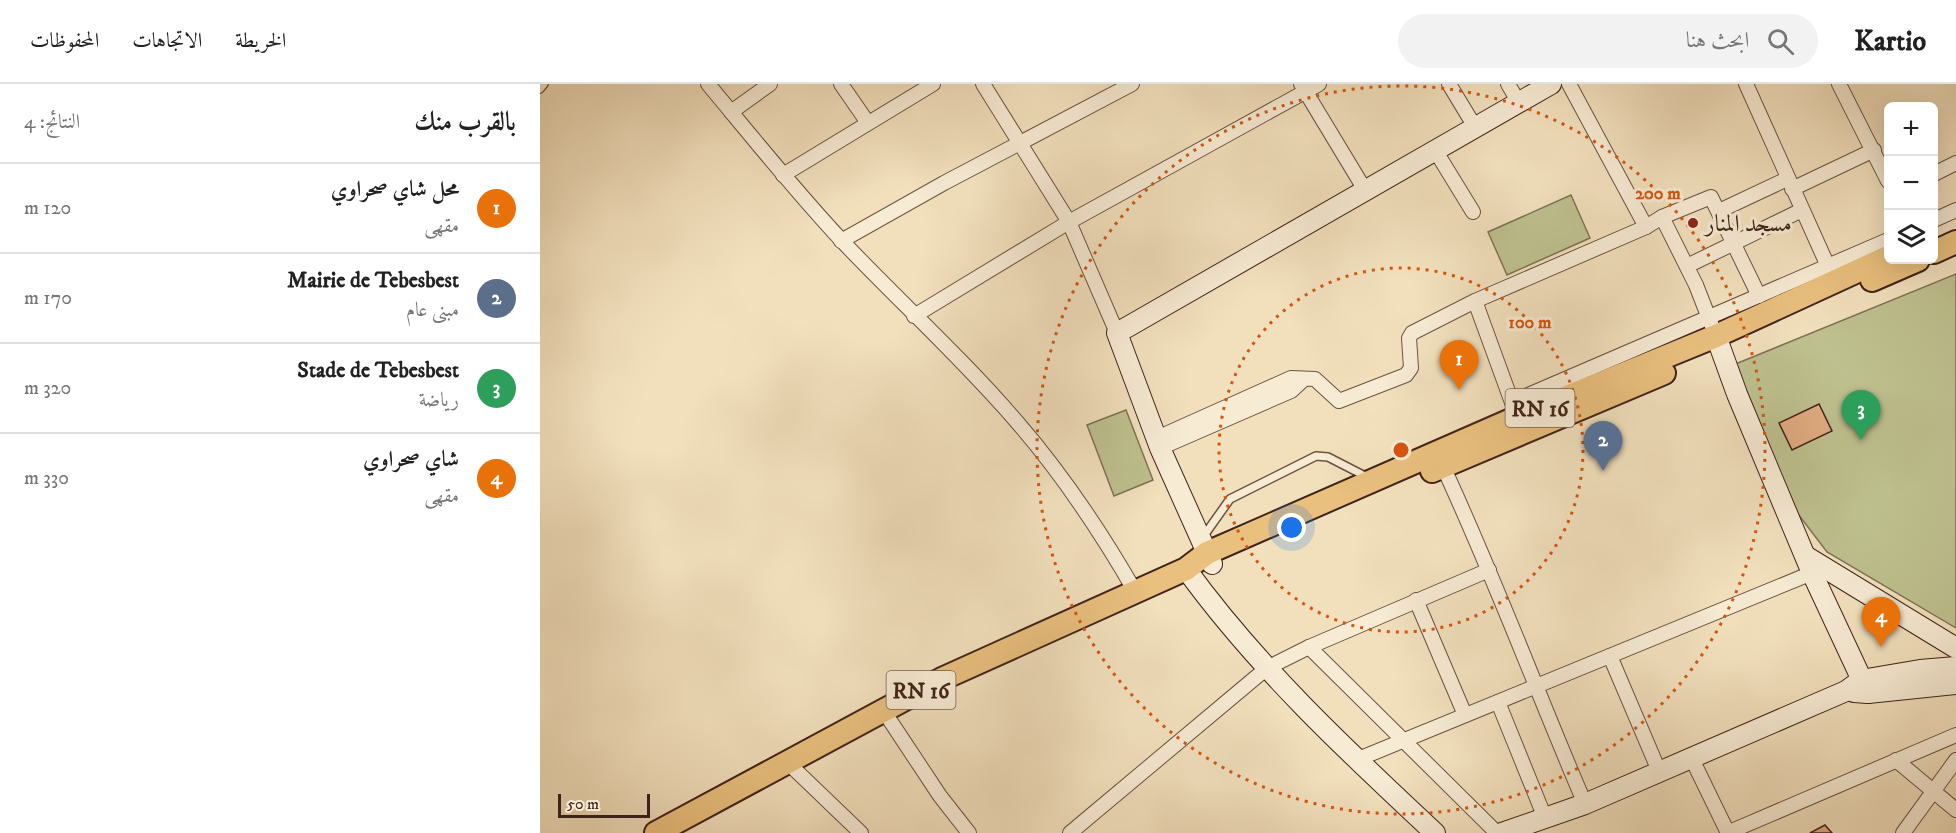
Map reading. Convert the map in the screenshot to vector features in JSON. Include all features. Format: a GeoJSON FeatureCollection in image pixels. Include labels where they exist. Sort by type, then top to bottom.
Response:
{"type":"FeatureCollection","features":[{"type":"Feature","properties":{"kind":"main road"},"geometry":{"type":"LineString","coordinates":[[1938,234],[1956,226]]}},
{"type":"Feature","properties":{"kind":"main road"},"geometry":{"type":"LineString","coordinates":[[1938,250],[1956,242]]}},
{"type":"Feature","properties":{"kind":"main road","name":"RN 16"},"geometry":{"type":"LineString","coordinates":[[1200,558],[1440,460],[1518,417],[1642,374],[1831,273],[1884,258]]}},
{"type":"Feature","properties":{"kind":"main road","name":"RN 16"},"geometry":{"type":"LineString","coordinates":[[1715,334],[1907,264]]}},
{"type":"Feature","properties":{"kind":"main road","name":"RN 16"},"geometry":{"type":"LineString","coordinates":[[656,833],[883,710],[1001,651],[1136,593],[1200,558],[1374,482],[1440,460]]}},
{"type":"Feature","properties":{"kind":"street"},"geometry":{"type":"LineString","coordinates":[[708,84],[783,175],[842,241],[993,396],[1046,456],[1104,538],[1136,593]]}},
{"type":"Feature","properties":{"kind":"street"},"geometry":{"type":"LineString","coordinates":[[731,112],[770,84]]}},
{"type":"Feature","properties":{"kind":"street"},"geometry":{"type":"LineString","coordinates":[[841,84],[867,123]]}},
{"type":"Feature","properties":{"kind":"street"},"geometry":{"type":"LineString","coordinates":[[783,175],[867,123],[909,90],[933,84]]}},
{"type":"Feature","properties":{"kind":"street"},"geometry":{"type":"LineString","coordinates":[[983,84],[1069,222],[1117,333],[1200,558],[1267,668],[1356,760],[1435,833]]}},
{"type":"Feature","properties":{"kind":"street"},"geometry":{"type":"LineString","coordinates":[[842,241],[1021,142],[1132,84]]}},
{"type":"Feature","properties":{"kind":"street"},"geometry":{"type":"LineString","coordinates":[[914,316],[1069,222],[1303,88],[1319,84]]}},
{"type":"Feature","properties":{"kind":"street"},"geometry":{"type":"LineString","coordinates":[[1449,84],[1475,127]]}},
{"type":"Feature","properties":{"kind":"street"},"geometry":{"type":"LineString","coordinates":[[1508,84],[1519,103]]}},
{"type":"Feature","properties":{"kind":"street"},"geometry":{"type":"LineString","coordinates":[[1117,333],[1551,84]]}},
{"type":"Feature","properties":{"kind":"street"},"geometry":{"type":"LineString","coordinates":[[1569,84],[1646,227]]}},
{"type":"Feature","properties":{"kind":"street"},"geometry":{"type":"LineString","coordinates":[[1746,84],[1831,273]]}},
{"type":"Feature","properties":{"kind":"street"},"geometry":{"type":"LineString","coordinates":[[1839,84],[1884,172]]}},
{"type":"Feature","properties":{"kind":"street"},"geometry":{"type":"LineString","coordinates":[[1303,88],[1365,190]]}},
{"type":"Feature","properties":{"kind":"street"},"geometry":{"type":"LineString","coordinates":[[1435,150],[1473,212]]}},
{"type":"Feature","properties":{"kind":"street"},"geometry":{"type":"LineString","coordinates":[[1719,211],[1874,150]]}},
{"type":"Feature","properties":{"kind":"street"},"geometry":{"type":"LineString","coordinates":[[1938,172],[1956,164]]}},
{"type":"Feature","properties":{"kind":"street"},"geometry":{"type":"LineString","coordinates":[[1159,443],[1291,391],[1304,380],[1315,379],[1339,401],[1406,375],[1411,368],[1409,339],[1412,333],[1474,301],[1646,227],[1707,196],[1711,197],[1719,211],[1759,296]]}},
{"type":"Feature","properties":{"kind":"street"},"geometry":{"type":"LineString","coordinates":[[1687,266],[1734,241],[1802,210]]}},
{"type":"Feature","properties":{"kind":"street"},"geometry":{"type":"LineString","coordinates":[[1938,218],[1956,210]]}},
{"type":"Feature","properties":{"kind":"street"},"geometry":{"type":"LineString","coordinates":[[1662,217],[1687,266],[1858,688]]}},
{"type":"Feature","properties":{"kind":"street"},"geometry":{"type":"LineString","coordinates":[[1474,301],[1518,417],[1715,334],[1759,296],[1831,273],[1884,242]]}},
{"type":"Feature","properties":{"kind":"street"},"geometry":{"type":"LineString","coordinates":[[1440,460],[1489,570],[1535,687],[1585,804]]}},
{"type":"Feature","properties":{"kind":"street"},"geometry":{"type":"LineString","coordinates":[[1809,565],[1956,648]]}},
{"type":"Feature","properties":{"kind":"street"},"geometry":{"type":"LineString","coordinates":[[1356,760],[1610,656],[1809,565]]}},
{"type":"Feature","properties":{"kind":"street"},"geometry":{"type":"LineString","coordinates":[[1070,833],[1267,668],[1309,647],[1489,570]]}},
{"type":"Feature","properties":{"kind":"street"},"geometry":{"type":"LineString","coordinates":[[1416,600],[1466,715]]}},
{"type":"Feature","properties":{"kind":"street"},"geometry":{"type":"LineString","coordinates":[[1309,647],[1402,741],[1500,833],[1585,804],[1691,757],[1858,688],[1920,670],[1956,667]]}},
{"type":"Feature","properties":{"kind":"street"},"geometry":{"type":"LineString","coordinates":[[1610,656],[1659,771]]}},
{"type":"Feature","properties":{"kind":"street"},"geometry":{"type":"LineString","coordinates":[[1858,688],[1956,684]]}},
{"type":"Feature","properties":{"kind":"street"},"geometry":{"type":"LineString","coordinates":[[1498,702],[1545,818]]}},
{"type":"Feature","properties":{"kind":"street"},"geometry":{"type":"LineString","coordinates":[[883,710],[940,796],[969,833]]}},
{"type":"Feature","properties":{"kind":"street"},"geometry":{"type":"LineString","coordinates":[[1691,757],[1727,833],[1956,735]]}},
{"type":"Feature","properties":{"kind":"street"},"geometry":{"type":"LineString","coordinates":[[1896,760],[1956,810]]}},
{"type":"Feature","properties":{"kind":"street"},"geometry":{"type":"LineString","coordinates":[[1903,833],[1935,792],[1956,760]]}},
{"type":"Feature","properties":{"kind":"street"},"geometry":{"type":"LineString","coordinates":[[787,762],[861,833]]}},
{"type":"Feature","properties":{"kind":"lane"},"geometry":{"type":"LineString","coordinates":[[540,89],[544,84]]}},
{"type":"Feature","properties":{"kind":"lane"},"geometry":{"type":"LineString","coordinates":[[1200,558],[1230,500],[1316,456],[1329,457],[1374,482]]}},
{"type":"Feature","properties":{"kind":"green space"},"geometry":{"type":"Polygon","coordinates":[[[1571,195],[1590,238],[1507,275],[1488,232],[1571,195]]]}},
{"type":"Feature","properties":{"kind":"green space"},"geometry":{"type":"Polygon","coordinates":[[[1956,274],[1956,628],[1827,552],[1798,514],[1733,365],[1956,274]]]}},
{"type":"Feature","properties":{"kind":"green space"},"geometry":{"type":"Polygon","coordinates":[[[1126,410],[1153,480],[1114,496],[1087,425],[1126,410]]]}},
{"type":"Feature","properties":{"kind":"building"},"geometry":{"type":"Polygon","coordinates":[[[1819,404],[1832,431],[1792,450],[1779,423],[1819,404]]]}},
{"type":"Feature","properties":{"kind":"building"},"geometry":{"type":"Polygon","coordinates":[[[1825,825],[1832,833],[1810,833],[1825,825]]]}},
{"type":"Feature","properties":{"kind":"place","name":"مسجد المنار"},"geometry":{"type":"Point","coordinates":[1693,223]}},
{"type":"Feature","properties":{"kind":"place","name":"محل شاي صحراوي"},"geometry":{"type":"Point","coordinates":[1459,390]}},
{"type":"Feature","properties":{"kind":"place","name":"Stade de Tebesbest"},"geometry":{"type":"Point","coordinates":[1861,440]}},
{"type":"Feature","properties":{"kind":"place","name":"Mairie de Tebesbest"},"geometry":{"type":"Point","coordinates":[1603,471]}},
{"type":"Feature","properties":{"kind":"place","name":"شاي صحراوي"},"geometry":{"type":"Point","coordinates":[1881,647]}}]}
